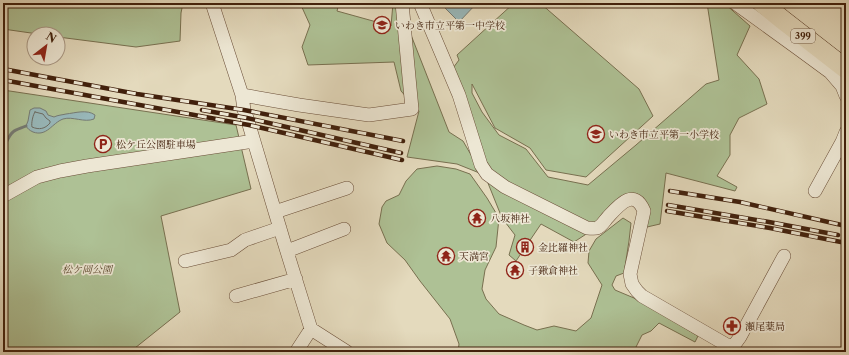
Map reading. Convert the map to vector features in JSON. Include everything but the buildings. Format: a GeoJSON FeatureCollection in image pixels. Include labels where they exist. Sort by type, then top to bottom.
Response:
{"type":"FeatureCollection","features":[{"type":"Feature","properties":{"kind":"highway","name":"399"},"geometry":{"type":"LineString","coordinates":[[762,3],[783,20],[845,84]]}},
{"type":"Feature","properties":{"kind":"street"},"geometry":{"type":"LineString","coordinates":[[212,3],[242,95],[244,110],[311,329],[347,352]]}},
{"type":"Feature","properties":{"kind":"street"},"geometry":{"type":"LineString","coordinates":[[242,95],[369,115],[412,109],[402,3]]}},
{"type":"Feature","properties":{"kind":"street"},"geometry":{"type":"LineString","coordinates":[[420,3],[459,96],[481,165],[487,174],[505,187],[587,228],[597,228],[624,201],[631,199],[637,200],[642,205],[644,211],[630,274],[634,288],[642,296],[735,351],[740,338],[784,256]]}},
{"type":"Feature","properties":{"kind":"street"},"geometry":{"type":"LineString","coordinates":[[734,3],[845,84]]}},
{"type":"Feature","properties":{"kind":"street"},"geometry":{"type":"LineString","coordinates":[[815,191],[846,132]]}},
{"type":"Feature","properties":{"kind":"street"},"geometry":{"type":"LineString","coordinates":[[3,196],[37,177],[60,171],[254,141]]}},
{"type":"Feature","properties":{"kind":"street"},"geometry":{"type":"LineString","coordinates":[[275,212],[347,188]]}},
{"type":"Feature","properties":{"kind":"street"},"geometry":{"type":"LineString","coordinates":[[185,261],[231,250],[245,240],[280,228]]}},
{"type":"Feature","properties":{"kind":"street"},"geometry":{"type":"LineString","coordinates":[[287,251],[344,229]]}},
{"type":"Feature","properties":{"kind":"street"},"geometry":{"type":"LineString","coordinates":[[236,296],[296,279]]}},
{"type":"Feature","properties":{"kind":"street"},"geometry":{"type":"LineString","coordinates":[[296,352],[311,329]]}},
{"type":"Feature","properties":{"kind":"green space"},"geometry":{"type":"Polygon","coordinates":[[[3,3],[183,3],[181,13],[180,41],[136,47],[66,38],[66,26],[26,26],[26,32],[3,29],[3,3]]]}},
{"type":"Feature","properties":{"kind":"green space"},"geometry":{"type":"Polygon","coordinates":[[[300,3],[339,3],[337,11],[391,26],[393,3],[402,3],[402,12],[449,132],[463,141],[482,174],[457,164],[407,157],[419,111],[401,91],[394,62],[308,65],[302,47],[310,25],[300,3]]]}},
{"type":"Feature","properties":{"kind":"green space"},"geometry":{"type":"Polygon","coordinates":[[[514,3],[540,3],[639,89],[653,116],[586,177],[546,170],[530,148],[495,128],[472,84],[472,93],[482,112],[499,135],[526,149],[548,177],[588,185],[706,84],[719,80],[707,3],[724,3],[750,26],[737,55],[759,79],[767,104],[739,118],[730,135],[730,155],[717,176],[737,187],[735,191],[666,173],[660,224],[647,227],[643,202],[620,203],[614,216],[574,242],[541,224],[516,261],[509,255],[515,235],[502,218],[447,81],[453,68],[459,60],[457,55],[514,3]]]}},
{"type":"Feature","properties":{"kind":"green space","name":"松ケ岡公園"},"geometry":{"type":"Polygon","coordinates":[[[3,90],[236,125],[251,189],[161,216],[180,312],[130,352],[3,352],[3,90]]]}},
{"type":"Feature","properties":{"kind":"green space"},"geometry":{"type":"Polygon","coordinates":[[[437,166],[456,169],[470,174],[499,218],[496,247],[485,270],[482,289],[486,299],[499,314],[537,330],[554,326],[576,331],[591,318],[602,285],[588,263],[589,251],[596,239],[623,218],[631,223],[624,273],[616,276],[612,285],[615,290],[634,298],[698,336],[695,342],[659,323],[651,331],[642,335],[635,349],[636,352],[458,352],[459,344],[450,319],[405,260],[387,243],[379,224],[382,207],[386,201],[399,195],[406,181],[417,169],[437,166]]]}},
{"type":"Feature","properties":{"kind":"water"},"geometry":{"type":"Polygon","coordinates":[[[445,3],[477,3],[459,22],[443,6],[445,3]]]}},
{"type":"Feature","properties":{"kind":"water"},"geometry":{"type":"Polygon","coordinates":[[[40,108],[46,111],[48,115],[54,117],[81,112],[88,112],[95,115],[94,119],[90,120],[71,118],[63,119],[46,131],[38,133],[30,131],[26,126],[30,110],[40,108]]]}},
{"type":"Feature","properties":{"kind":"waterway"},"geometry":{"type":"LineString","coordinates":[[3,147],[13,132],[26,126]]}},
{"type":"Feature","properties":{"kind":"railway"},"geometry":{"type":"LineString","coordinates":[[3,69],[137,94],[244,110],[403,141]]}},
{"type":"Feature","properties":{"kind":"railway"},"geometry":{"type":"LineString","coordinates":[[3,80],[249,125],[402,160]]}},
{"type":"Feature","properties":{"kind":"railway"},"geometry":{"type":"LineString","coordinates":[[202,110],[247,118],[401,153]]}},
{"type":"Feature","properties":{"kind":"railway"},"geometry":{"type":"LineString","coordinates":[[670,191],[740,202],[846,226]]}},
{"type":"Feature","properties":{"kind":"railway"},"geometry":{"type":"LineString","coordinates":[[668,205],[838,235]]}},
{"type":"Feature","properties":{"kind":"railway"},"geometry":{"type":"LineString","coordinates":[[667,211],[770,228],[846,243]]}},
{"type":"Feature","properties":{"kind":"place","name":"いわき市立平第一中学校"},"geometry":{"type":"Point","coordinates":[382,25]}},
{"type":"Feature","properties":{"kind":"place","name":"いわき市立平第一小学校"},"geometry":{"type":"Point","coordinates":[596,134]}},
{"type":"Feature","properties":{"kind":"place","name":"松ケ丘公園駐車場"},"geometry":{"type":"Point","coordinates":[103,144]}},
{"type":"Feature","properties":{"kind":"place","name":"八坂神社"},"geometry":{"type":"Point","coordinates":[477,218]}},
{"type":"Feature","properties":{"kind":"place","name":"金比羅神社"},"geometry":{"type":"Point","coordinates":[525,247]}},
{"type":"Feature","properties":{"kind":"place","name":"天満宮"},"geometry":{"type":"Point","coordinates":[446,256]}},
{"type":"Feature","properties":{"kind":"place","name":"子鍬倉神社"},"geometry":{"type":"Point","coordinates":[515,270]}},
{"type":"Feature","properties":{"kind":"place","name":"瀬尾薬局"},"geometry":{"type":"Point","coordinates":[732,326]}}]}
